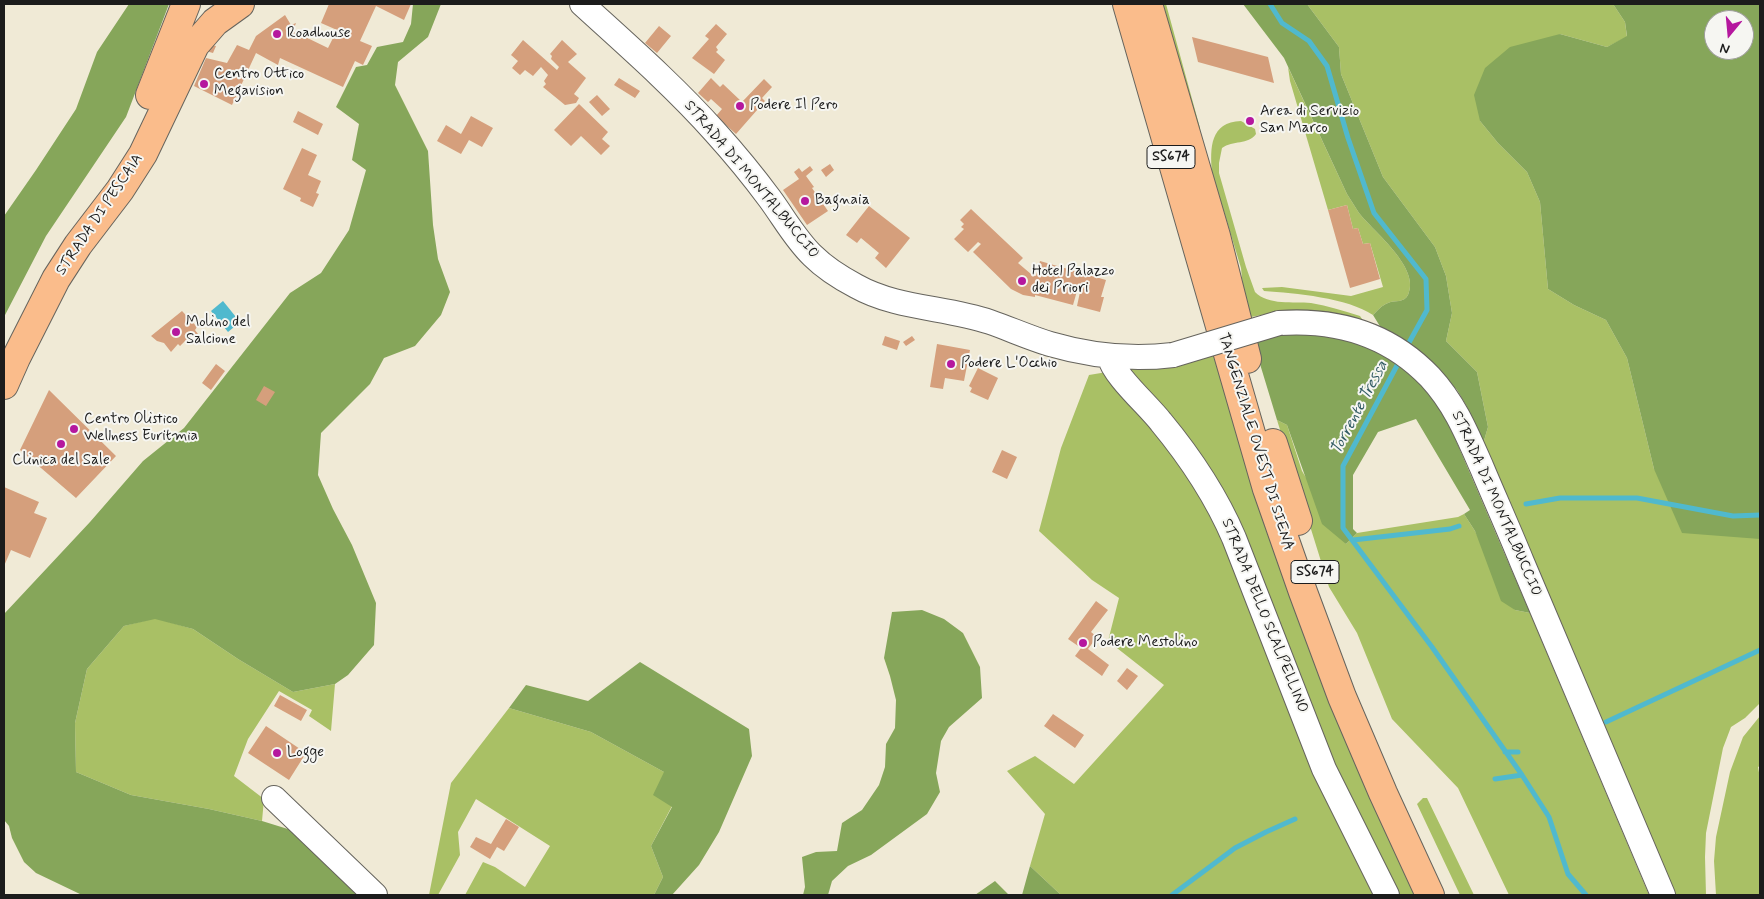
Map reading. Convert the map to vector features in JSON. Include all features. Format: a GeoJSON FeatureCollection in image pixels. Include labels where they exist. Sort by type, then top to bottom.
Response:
{"type":"FeatureCollection","features":[{"type":"Feature","properties":{"kind":"main road","name":"STRADA DI PESCAIA"},"geometry":{"type":"LineString","coordinates":[[4,342],[23,301],[51,253],[107,176],[130,139],[161,72],[186,4]]}},
{"type":"Feature","properties":{"kind":"main road","name":"STRADA DI PESCAIA"},"geometry":{"type":"LineString","coordinates":[[4,385],[56,279],[78,245],[120,190],[143,154],[195,45],[215,22],[240,4]]}},
{"type":"Feature","properties":{"kind":"main road"},"geometry":{"type":"LineString","coordinates":[[1117,4],[1139,44]]}},
{"type":"Feature","properties":{"kind":"main road","name":"TANGENZIALE OVEST DI SIENA"},"geometry":{"type":"LineString","coordinates":[[1128,4],[1239,397],[1270,498],[1342,697],[1383,793],[1430,895]]}},
{"type":"Feature","properties":{"kind":"main road","name":"TANGENZIALE OVEST DI SIENA"},"geometry":{"type":"LineString","coordinates":[[1148,4],[1216,236],[1254,383],[1320,587],[1362,697],[1450,895]]}},
{"type":"Feature","properties":{"kind":"street","name":"STRADA DI MONTALBUCCIO"},"geometry":{"type":"LineString","coordinates":[[582,4],[664,79],[715,132],[813,256],[827,268],[855,286],[883,298],[956,312],[1063,348],[1109,356],[1154,357],[1173,355],[1279,323],[1308,322],[1348,327],[1386,343],[1406,356],[1428,375],[1454,407],[1466,432],[1664,895]]}},
{"type":"Feature","properties":{"kind":"street","name":"STRADA DELLO SCALPELLINO"},"geometry":{"type":"LineString","coordinates":[[1109,356],[1112,366],[1119,375],[1181,447],[1220,508],[1234,538],[1324,768],[1387,895]]}},
{"type":"Feature","properties":{"kind":"street"},"geometry":{"type":"LineString","coordinates":[[274,798],[375,895]]}},
{"type":"Feature","properties":{"kind":"green space"},"geometry":{"type":"Polygon","coordinates":[[[129,4],[169,4],[126,117],[46,236],[4,317],[4,216],[76,109],[97,52],[129,4]]]}},
{"type":"Feature","properties":{"kind":"green space"},"geometry":{"type":"Polygon","coordinates":[[[413,4],[441,4],[428,37],[398,62],[395,85],[428,151],[433,225],[438,259],[450,292],[441,315],[415,346],[384,358],[370,384],[321,433],[318,475],[352,545],[376,603],[374,645],[348,675],[335,684],[293,692],[193,629],[155,619],[124,626],[87,669],[75,723],[76,772],[131,795],[209,809],[262,821],[291,830],[365,895],[82,895],[36,873],[24,862],[12,838],[9,826],[4,820],[4,614],[90,522],[143,461],[184,428],[290,293],[321,273],[349,230],[366,170],[352,160],[359,124],[336,107],[356,67],[367,65],[377,47],[403,42],[411,24],[413,4]]]}},
{"type":"Feature","properties":{"kind":"green space"},"geometry":{"type":"Polygon","coordinates":[[[1156,4],[1166,4],[1200,128],[1201,145],[1156,4]]]}},
{"type":"Feature","properties":{"kind":"green space"},"geometry":{"type":"Polygon","coordinates":[[[1243,4],[1307,4],[1339,47],[1341,74],[1383,177],[1435,247],[1446,276],[1452,313],[1446,341],[1477,372],[1488,427],[1483,444],[1466,405],[1457,390],[1433,365],[1381,328],[1373,315],[1386,304],[1406,298],[1410,285],[1408,273],[1394,251],[1359,213],[1347,194],[1284,58],[1243,4]]]}},
{"type":"Feature","properties":{"kind":"green space"},"geometry":{"type":"Polygon","coordinates":[[[1307,4],[1613,4],[1625,22],[1627,37],[1607,47],[1560,34],[1480,121],[1498,143],[1527,172],[1540,202],[1548,289],[1574,305],[1606,320],[1627,358],[1654,469],[1760,539],[1760,703],[1745,718],[1731,727],[1723,748],[1706,833],[1706,895],[1674,895],[1483,444],[1488,427],[1477,372],[1446,341],[1452,313],[1446,276],[1435,247],[1383,177],[1341,74],[1339,47],[1307,4]]]}},
{"type":"Feature","properties":{"kind":"green space"},"geometry":{"type":"Polygon","coordinates":[[[1613,4],[1760,4],[1760,539],[1682,533],[1654,469],[1627,358],[1606,320],[1574,305],[1548,289],[1540,202],[1527,172],[1498,143],[1480,121],[1474,95],[1485,68],[1510,47],[1560,34],[1607,47],[1627,36],[1625,22],[1613,4]]]}},
{"type":"Feature","properties":{"kind":"green space"},"geometry":{"type":"Polygon","coordinates":[[[1288,67],[1347,194],[1359,213],[1394,251],[1408,273],[1410,285],[1406,298],[1386,304],[1373,315],[1350,304],[1336,300],[1264,291],[1262,288],[1282,287],[1351,296],[1383,287],[1370,243],[1363,244],[1358,228],[1353,229],[1347,205],[1328,210],[1290,81],[1288,67]]]}},
{"type":"Feature","properties":{"kind":"green space"},"geometry":{"type":"Polygon","coordinates":[[[1241,121],[1255,129],[1256,134],[1249,140],[1222,148],[1219,173],[1255,292],[1274,301],[1311,303],[1336,309],[1360,316],[1364,322],[1333,314],[1305,311],[1278,312],[1246,318],[1241,268],[1212,172],[1211,163],[1212,146],[1218,131],[1231,122],[1241,121]]]}},
{"type":"Feature","properties":{"kind":"green space"},"geometry":{"type":"Polygon","coordinates":[[[1300,333],[1350,339],[1381,352],[1407,371],[1429,395],[1448,422],[1530,613],[1515,610],[1501,601],[1475,531],[1464,514],[1470,510],[1416,419],[1378,432],[1353,475],[1353,529],[1357,533],[1346,544],[1322,524],[1287,425],[1277,420],[1253,341],[1277,334],[1300,333]]]}},
{"type":"Feature","properties":{"kind":"green space"},"geometry":{"type":"Polygon","coordinates":[[[1215,354],[1418,895],[1061,895],[1030,866],[1045,814],[1007,771],[1035,756],[1074,784],[1164,685],[1108,641],[1119,598],[1092,580],[1039,531],[1061,448],[1089,375],[1215,354]]]}},
{"type":"Feature","properties":{"kind":"green space"},"geometry":{"type":"Polygon","coordinates":[[[1277,420],[1287,425],[1302,471],[1346,544],[1357,533],[1458,517],[1464,514],[1475,531],[1515,610],[1530,613],[1649,895],[1509,895],[1458,788],[1392,719],[1357,633],[1329,587],[1277,420]]]}},
{"type":"Feature","properties":{"kind":"green space"},"geometry":{"type":"Polygon","coordinates":[[[922,610],[944,619],[963,633],[980,667],[982,698],[949,727],[941,741],[936,773],[940,792],[927,814],[871,855],[848,866],[832,881],[828,895],[803,895],[805,887],[802,857],[816,852],[837,851],[842,823],[862,810],[879,785],[885,767],[886,744],[895,728],[896,700],[884,658],[892,612],[922,610]]]}},
{"type":"Feature","properties":{"kind":"green space"},"geometry":{"type":"Polygon","coordinates":[[[155,618],[193,629],[293,692],[335,684],[331,731],[309,716],[312,710],[279,691],[248,739],[234,776],[264,799],[262,821],[131,795],[76,772],[75,723],[87,669],[124,626],[155,618]]]}},
{"type":"Feature","properties":{"kind":"green space"},"geometry":{"type":"Polygon","coordinates":[[[640,662],[749,729],[752,756],[719,832],[699,865],[672,895],[654,895],[663,877],[651,846],[672,807],[653,795],[664,772],[591,732],[509,708],[526,685],[588,701],[640,662]]]}},
{"type":"Feature","properties":{"kind":"green space"},"geometry":{"type":"Polygon","coordinates":[[[509,708],[591,732],[664,772],[672,806],[651,846],[663,877],[654,895],[465,895],[483,862],[495,867],[525,887],[550,846],[476,799],[458,832],[460,855],[438,895],[429,895],[451,783],[509,708]]]}},
{"type":"Feature","properties":{"kind":"green space"},"geometry":{"type":"Polygon","coordinates":[[[1760,716],[1760,766],[1758,767],[1760,778],[1760,895],[1716,895],[1714,861],[1716,837],[1730,772],[1743,737],[1760,716]]]}},
{"type":"Feature","properties":{"kind":"green space"},"geometry":{"type":"Polygon","coordinates":[[[1423,798],[1427,798],[1474,895],[1460,895],[1417,804],[1423,798]]]}},
{"type":"Feature","properties":{"kind":"green space"},"geometry":{"type":"Polygon","coordinates":[[[1030,866],[1061,895],[1022,895],[1030,866]]]}},
{"type":"Feature","properties":{"kind":"green space"},"geometry":{"type":"Polygon","coordinates":[[[995,881],[1009,895],[975,895],[995,881]]]}},
{"type":"Feature","properties":{"kind":"water"},"geometry":{"type":"Polygon","coordinates":[[[223,301],[240,322],[228,332],[211,311],[223,301]]]}},
{"type":"Feature","properties":{"kind":"building"},"geometry":{"type":"Polygon","coordinates":[[[329,4],[411,4],[404,20],[376,6],[360,41],[372,46],[363,65],[355,61],[343,87],[280,58],[278,65],[256,53],[232,105],[194,86],[206,58],[227,63],[237,45],[249,50],[256,36],[285,15],[291,25],[296,23],[293,31],[328,48],[337,30],[321,23],[329,4]]]}},
{"type":"Feature","properties":{"kind":"building"},"geometry":{"type":"Polygon","coordinates":[[[716,24],[727,34],[716,47],[718,50],[716,52],[725,60],[714,74],[692,58],[709,39],[705,36],[716,24]]]}},
{"type":"Feature","properties":{"kind":"building"},"geometry":{"type":"Polygon","coordinates":[[[659,26],[671,36],[657,53],[645,43],[659,26]]]}},
{"type":"Feature","properties":{"kind":"building"},"geometry":{"type":"Polygon","coordinates":[[[1192,37],[1268,57],[1274,83],[1198,62],[1192,37]]]}},
{"type":"Feature","properties":{"kind":"building"},"geometry":{"type":"Polygon","coordinates":[[[523,40],[557,70],[559,67],[551,59],[552,56],[550,54],[562,40],[577,54],[568,62],[586,78],[574,94],[579,98],[576,103],[565,105],[543,87],[546,84],[544,81],[548,75],[541,67],[533,76],[525,70],[520,75],[512,68],[518,61],[511,55],[523,40]]]}},
{"type":"Feature","properties":{"kind":"building"},"geometry":{"type":"Polygon","coordinates":[[[208,44],[216,46],[213,53],[206,51],[208,44]]]}},
{"type":"Feature","properties":{"kind":"building"},"geometry":{"type":"Polygon","coordinates":[[[619,78],[640,91],[635,98],[614,85],[619,78]]]}},
{"type":"Feature","properties":{"kind":"building","name":"Podere Il Pero"},"geometry":{"type":"Polygon","coordinates":[[[711,78],[720,87],[723,84],[742,102],[764,79],[772,87],[762,98],[765,101],[736,134],[716,116],[722,109],[711,99],[708,102],[698,93],[711,78]]]}},
{"type":"Feature","properties":{"kind":"building"},"geometry":{"type":"Polygon","coordinates":[[[597,95],[610,109],[602,116],[589,102],[597,95]]]}},
{"type":"Feature","properties":{"kind":"building"},"geometry":{"type":"Polygon","coordinates":[[[579,104],[608,132],[602,139],[610,146],[601,155],[581,136],[571,146],[554,130],[579,104]]]}},
{"type":"Feature","properties":{"kind":"building"},"geometry":{"type":"Polygon","coordinates":[[[298,111],[323,124],[318,135],[293,122],[298,111]]]}},
{"type":"Feature","properties":{"kind":"building"},"geometry":{"type":"Polygon","coordinates":[[[471,116],[493,128],[482,147],[469,140],[461,154],[437,141],[446,125],[461,134],[471,116]]]}},
{"type":"Feature","properties":{"kind":"building"},"geometry":{"type":"Polygon","coordinates":[[[302,148],[317,155],[308,175],[321,181],[316,193],[319,194],[313,207],[300,201],[301,198],[283,189],[302,148]]]}},
{"type":"Feature","properties":{"kind":"building"},"geometry":{"type":"Polygon","coordinates":[[[830,164],[834,170],[826,177],[821,170],[830,164]]]}},
{"type":"Feature","properties":{"kind":"building","name":"Bagnaia"},"geometry":{"type":"Polygon","coordinates":[[[810,166],[813,170],[806,176],[828,211],[807,225],[783,190],[799,179],[794,172],[799,168],[802,172],[810,166]]]}},
{"type":"Feature","properties":{"kind":"building"},"geometry":{"type":"Polygon","coordinates":[[[1347,205],[1353,229],[1358,228],[1363,244],[1370,243],[1380,279],[1350,288],[1328,210],[1347,205]]]}},
{"type":"Feature","properties":{"kind":"building"},"geometry":{"type":"Polygon","coordinates":[[[869,206],[910,238],[886,268],[875,258],[879,253],[861,238],[857,243],[846,235],[869,206]]]}},
{"type":"Feature","properties":{"kind":"building"},"geometry":{"type":"Polygon","coordinates":[[[971,209],[1023,258],[1018,263],[1031,274],[1036,276],[1040,261],[1106,280],[1101,297],[1104,297],[1100,312],[1077,306],[1080,292],[1077,291],[1073,305],[1035,295],[1035,297],[1023,295],[1011,289],[973,252],[981,244],[978,242],[968,252],[954,239],[964,229],[961,227],[964,224],[960,220],[971,209]]]}},
{"type":"Feature","properties":{"kind":"building","name":"Molino del Salcione"},"geometry":{"type":"Polygon","coordinates":[[[182,311],[197,327],[195,330],[198,334],[187,343],[185,341],[180,346],[178,344],[171,352],[164,343],[157,341],[151,336],[182,311]]]}},
{"type":"Feature","properties":{"kind":"building"},"geometry":{"type":"Polygon","coordinates":[[[885,336],[900,341],[897,350],[882,345],[885,336]]]}},
{"type":"Feature","properties":{"kind":"building"},"geometry":{"type":"Polygon","coordinates":[[[912,336],[915,340],[906,346],[903,342],[912,336]]]}},
{"type":"Feature","properties":{"kind":"building","name":"Podere L'Occhio"},"geometry":{"type":"Polygon","coordinates":[[[937,344],[970,350],[964,381],[945,378],[943,389],[930,387],[937,344]]]}},
{"type":"Feature","properties":{"kind":"building"},"geometry":{"type":"Polygon","coordinates":[[[216,364],[225,371],[211,390],[202,383],[216,364]]]}},
{"type":"Feature","properties":{"kind":"building"},"geometry":{"type":"Polygon","coordinates":[[[978,368],[998,378],[988,400],[970,392],[972,388],[969,386],[978,368]]]}},
{"type":"Feature","properties":{"kind":"building"},"geometry":{"type":"Polygon","coordinates":[[[264,386],[275,392],[266,406],[256,400],[264,386]]]}},
{"type":"Feature","properties":{"kind":"building"},"geometry":{"type":"Polygon","coordinates":[[[49,390],[116,456],[76,498],[20,450],[49,390]]]}},
{"type":"Feature","properties":{"kind":"building"},"geometry":{"type":"Polygon","coordinates":[[[1002,450],[1017,457],[1007,479],[992,472],[1002,450]]]}},
{"type":"Feature","properties":{"kind":"building"},"geometry":{"type":"Polygon","coordinates":[[[4,487],[39,502],[34,513],[47,518],[30,558],[11,550],[4,566],[4,487]]]}},
{"type":"Feature","properties":{"kind":"building","name":"Podere Mestolino"},"geometry":{"type":"Polygon","coordinates":[[[1096,601],[1108,610],[1091,632],[1097,637],[1088,649],[1109,665],[1102,676],[1075,656],[1081,648],[1068,639],[1096,601]]]}},
{"type":"Feature","properties":{"kind":"building"},"geometry":{"type":"Polygon","coordinates":[[[1127,668],[1138,676],[1127,690],[1117,681],[1127,668]]]}},
{"type":"Feature","properties":{"kind":"building"},"geometry":{"type":"Polygon","coordinates":[[[280,695],[307,710],[301,721],[274,706],[280,695]]]}},
{"type":"Feature","properties":{"kind":"building"},"geometry":{"type":"Polygon","coordinates":[[[1053,714],[1084,735],[1075,748],[1044,726],[1053,714]]]}},
{"type":"Feature","properties":{"kind":"building","name":"Logge"},"geometry":{"type":"Polygon","coordinates":[[[266,726],[306,753],[289,780],[248,753],[266,726]]]}},
{"type":"Feature","properties":{"kind":"building"},"geometry":{"type":"Polygon","coordinates":[[[506,819],[519,827],[504,851],[497,847],[490,859],[470,847],[476,837],[491,844],[506,819]]]}},
{"type":"Feature","properties":{"kind":"waterway","name":"Torrente Tressa"},"geometry":{"type":"LineString","coordinates":[[1270,4],[1282,23],[1309,41],[1327,66],[1348,138],[1374,213],[1426,279],[1427,310],[1406,348]]}},
{"type":"Feature","properties":{"kind":"waterway","name":"Torrente Tressa"},"geometry":{"type":"LineString","coordinates":[[1400,360],[1343,466],[1343,528],[1432,647],[1522,775],[1549,817],[1568,874],[1586,895]]}},
{"type":"Feature","properties":{"kind":"waterway"},"geometry":{"type":"LineString","coordinates":[[1526,504],[1560,498],[1637,498],[1733,516],[1760,515]]}},
{"type":"Feature","properties":{"kind":"waterway"},"geometry":{"type":"LineString","coordinates":[[1353,540],[1450,529],[1459,526]]}},
{"type":"Feature","properties":{"kind":"waterway"},"geometry":{"type":"LineString","coordinates":[[1606,722],[1760,650]]}},
{"type":"Feature","properties":{"kind":"waterway"},"geometry":{"type":"LineString","coordinates":[[1505,752],[1518,752]]}},
{"type":"Feature","properties":{"kind":"waterway"},"geometry":{"type":"LineString","coordinates":[[1495,779],[1522,775]]}},
{"type":"Feature","properties":{"kind":"waterway"},"geometry":{"type":"LineString","coordinates":[[1172,895],[1235,848],[1295,819]]}},
{"type":"Feature","properties":{"kind":"place","name":"Roadhouse"},"geometry":{"type":"Point","coordinates":[277,34]}},
{"type":"Feature","properties":{"kind":"place","name":"Centro Ottico Megavision"},"geometry":{"type":"Point","coordinates":[204,84]}},
{"type":"Feature","properties":{"kind":"place","name":"Podere Il Pero"},"geometry":{"type":"Point","coordinates":[740,106]}},
{"type":"Feature","properties":{"kind":"place","name":"Area di Servizio San Marco"},"geometry":{"type":"Point","coordinates":[1250,121]}},
{"type":"Feature","properties":{"kind":"place","name":"Bagnaia"},"geometry":{"type":"Point","coordinates":[805,201]}},
{"type":"Feature","properties":{"kind":"place","name":"Hotel Palazzo dei Priori"},"geometry":{"type":"Point","coordinates":[1022,281]}},
{"type":"Feature","properties":{"kind":"place","name":"Molino del Salcione"},"geometry":{"type":"Point","coordinates":[176,332]}},
{"type":"Feature","properties":{"kind":"place","name":"Podere L'Occhio"},"geometry":{"type":"Point","coordinates":[951,364]}},
{"type":"Feature","properties":{"kind":"place","name":"Centro Olistico Wellness Euritmia"},"geometry":{"type":"Point","coordinates":[74,429]}},
{"type":"Feature","properties":{"kind":"place","name":"Clinica del Sale"},"geometry":{"type":"Point","coordinates":[61,444]}},
{"type":"Feature","properties":{"kind":"place","name":"Podere Mestolino"},"geometry":{"type":"Point","coordinates":[1083,643]}},
{"type":"Feature","properties":{"kind":"place","name":"Logge"},"geometry":{"type":"Point","coordinates":[277,753]}}]}
